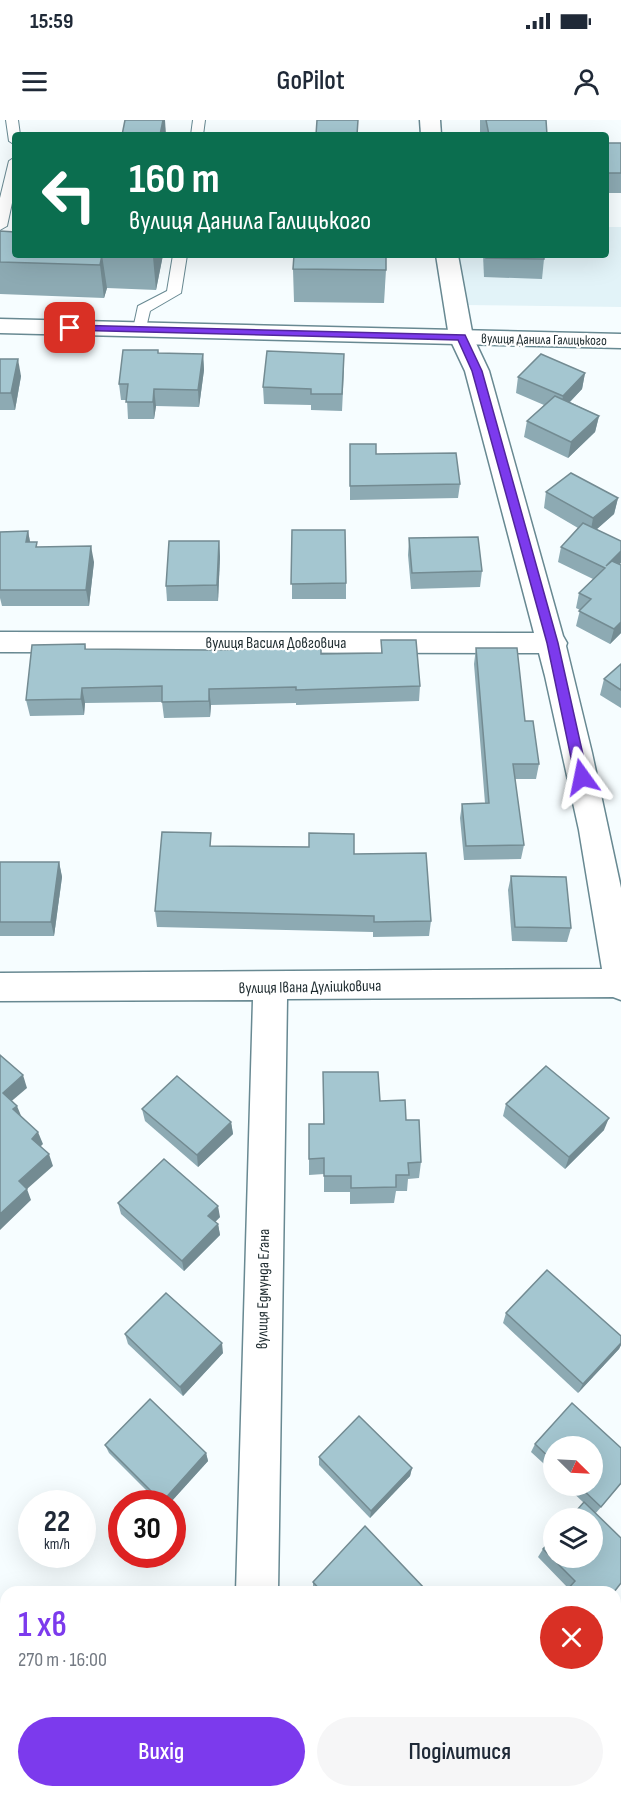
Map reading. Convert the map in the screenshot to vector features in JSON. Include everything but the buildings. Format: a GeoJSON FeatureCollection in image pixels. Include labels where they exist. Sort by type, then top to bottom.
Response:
{"type":"FeatureCollection","features":[{"type":"Feature","properties":{"kind":"street"},"geometry":{"type":"LineString","coordinates":[[447,258],[461,337],[477,371],[553,643],[606,889],[621,984]]}},
{"type":"Feature","properties":{"kind":"street","name":"вулиця Данила Галицького"},"geometry":{"type":"LineString","coordinates":[[0,326],[621,340]]}},
{"type":"Feature","properties":{"kind":"street","name":"вулиця Василя Довговича"},"geometry":{"type":"LineString","coordinates":[[0,642],[553,643]]}},
{"type":"Feature","properties":{"kind":"street","name":"вулиця Івана Дулішковича"},"geometry":{"type":"LineString","coordinates":[[0,987],[621,984]]}},
{"type":"Feature","properties":{"kind":"street","name":"вулиця Едмунда Еґана"},"geometry":{"type":"LineString","coordinates":[[257,1586],[270,987]]}},
{"type":"Feature","properties":{"kind":"lane"},"geometry":{"type":"LineString","coordinates":[[0,226],[12,174]]}},
{"type":"Feature","properties":{"kind":"lane"},"geometry":{"type":"LineString","coordinates":[[141,329],[143,309],[174,293],[180,258]]}},
{"type":"Feature","properties":{"kind":"shaded area"},"geometry":{"type":"Polygon","coordinates":[[[609,227],[621,227],[621,307],[465,305],[459,258],[609,258],[609,227]]]}},
{"type":"Feature","properties":{"kind":"route"},"geometry":{"type":"LineString","coordinates":[[70,328],[461,337],[477,371],[553,643],[582,777]]}}]}
